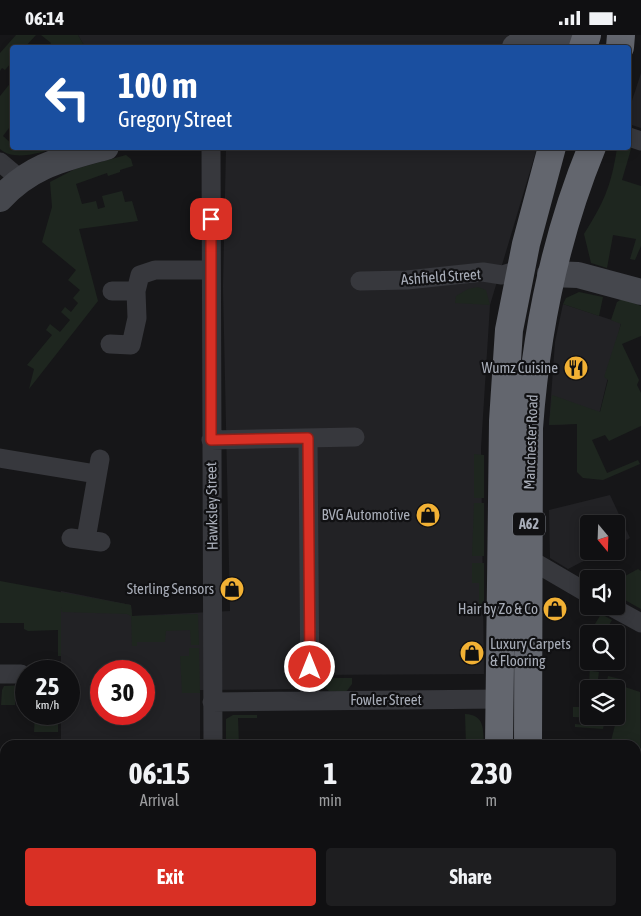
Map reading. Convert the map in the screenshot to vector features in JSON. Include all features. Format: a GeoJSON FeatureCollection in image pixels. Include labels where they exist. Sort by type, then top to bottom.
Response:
{"type":"FeatureCollection","features":[{"type":"Feature","properties":{"kind":"highway","name":"Manchester Road"},"geometry":{"type":"LineString","coordinates":[[528,740],[529,559],[536,272],[535,205],[551,150]]}},
{"type":"Feature","properties":{"kind":"highway","name":"A62"},"geometry":{"type":"LineString","coordinates":[[536,272],[541,265],[567,182],[589,155]]}},
{"type":"Feature","properties":{"kind":"highway","name":"Manchester Road"},"geometry":{"type":"LineString","coordinates":[[499,740],[503,421],[509,330],[536,272]]}},
{"type":"Feature","properties":{"kind":"street"},"geometry":{"type":"LineString","coordinates":[[523,45],[563,35]]}},
{"type":"Feature","properties":{"kind":"street"},"geometry":{"type":"LineString","coordinates":[[0,199],[20,179],[54,161],[95,150]]}},
{"type":"Feature","properties":{"kind":"street","name":"Hawksley Street"},"geometry":{"type":"LineString","coordinates":[[211,150],[213,740]]}},
{"type":"Feature","properties":{"kind":"street"},"geometry":{"type":"LineString","coordinates":[[0,161],[20,179]]}},
{"type":"Feature","properties":{"kind":"street"},"geometry":{"type":"LineString","coordinates":[[110,344],[132,345],[137,318],[136,291],[140,275],[148,271],[211,270]]}},
{"type":"Feature","properties":{"kind":"street","name":"Ashfield Street"},"geometry":{"type":"LineString","coordinates":[[360,281],[406,280],[482,272],[502,275],[536,272]]}},
{"type":"Feature","properties":{"kind":"street"},"geometry":{"type":"LineString","coordinates":[[536,272],[578,275],[641,292]]}},
{"type":"Feature","properties":{"kind":"street"},"geometry":{"type":"LineString","coordinates":[[112,291],[136,291]]}},
{"type":"Feature","properties":{"kind":"street"},"geometry":{"type":"LineString","coordinates":[[211,440],[355,437]]}},
{"type":"Feature","properties":{"kind":"street"},"geometry":{"type":"LineString","coordinates":[[308,438],[310,700]]}},
{"type":"Feature","properties":{"kind":"street"},"geometry":{"type":"LineString","coordinates":[[0,458],[98,467],[86,540]]}},
{"type":"Feature","properties":{"kind":"street"},"geometry":{"type":"LineString","coordinates":[[529,559],[580,589]]}},
{"type":"Feature","properties":{"kind":"street"},"geometry":{"type":"LineString","coordinates":[[625,614],[641,623]]}},
{"type":"Feature","properties":{"kind":"street"},"geometry":{"type":"LineString","coordinates":[[0,675],[15,674]]}},
{"type":"Feature","properties":{"kind":"street","name":"Fowler Street"},"geometry":{"type":"LineString","coordinates":[[212,702],[500,699]]}},
{"type":"Feature","properties":{"kind":"shaded area"},"geometry":{"type":"Polygon","coordinates":[[[16,35],[36,35],[27,45],[10,45],[10,64],[5,70],[2,68],[0,71],[0,53],[16,35]]]}},
{"type":"Feature","properties":{"kind":"shaded area"},"geometry":{"type":"Polygon","coordinates":[[[41,35],[78,35],[84,45],[50,45],[51,43],[41,35]]]}},
{"type":"Feature","properties":{"kind":"shaded area"},"geometry":{"type":"Polygon","coordinates":[[[78,35],[554,35],[553,45],[84,45],[78,35]]]}},
{"type":"Feature","properties":{"kind":"shaded area"},"geometry":{"type":"Polygon","coordinates":[[[641,73],[641,128],[631,125],[631,104],[641,73]]]}},
{"type":"Feature","properties":{"kind":"shaded area"},"geometry":{"type":"Polygon","coordinates":[[[10,84],[10,127],[3,136],[10,142],[10,150],[50,150],[28,155],[13,155],[0,149],[0,96],[10,84]]]}},
{"type":"Feature","properties":{"kind":"shaded area"},"geometry":{"type":"Polygon","coordinates":[[[226,150],[536,150],[490,305],[481,448],[484,674],[298,675],[296,689],[200,690],[200,740],[61,740],[61,725],[80,725],[80,660],[61,660],[61,591],[131,605],[132,616],[230,611],[223,287],[226,150]]]}},
{"type":"Feature","properties":{"kind":"shaded area"},"geometry":{"type":"Polygon","coordinates":[[[617,150],[631,150],[622,180],[641,186],[641,246],[635,260],[630,259],[636,239],[613,235],[607,268],[591,263],[584,234],[606,194],[617,150]]]}},
{"type":"Feature","properties":{"kind":"shaded area"},"geometry":{"type":"Polygon","coordinates":[[[126,155],[131,159],[133,166],[108,176],[107,173],[76,184],[82,204],[96,201],[98,209],[105,207],[102,196],[122,191],[125,202],[132,201],[138,221],[79,229],[98,301],[29,389],[34,369],[27,365],[52,335],[46,330],[50,324],[60,332],[70,320],[61,312],[65,307],[71,312],[78,303],[73,298],[80,290],[68,280],[76,270],[42,242],[52,207],[50,182],[75,169],[126,155]]]}},
{"type":"Feature","properties":{"kind":"shaded area"},"geometry":{"type":"Polygon","coordinates":[[[478,287],[486,290],[490,305],[455,303],[456,296],[468,289],[478,287]]]}},
{"type":"Feature","properties":{"kind":"shaded area"},"geometry":{"type":"Polygon","coordinates":[[[579,292],[603,297],[599,316],[563,304],[566,298],[579,292]]]}},
{"type":"Feature","properties":{"kind":"shaded area"},"geometry":{"type":"Polygon","coordinates":[[[622,299],[641,306],[641,336],[622,344],[639,380],[637,385],[641,393],[641,426],[609,441],[605,435],[592,440],[607,473],[638,460],[640,464],[603,480],[583,478],[577,472],[577,424],[549,425],[552,395],[600,412],[608,380],[604,377],[621,324],[611,320],[617,302],[622,299]]]}},
{"type":"Feature","properties":{"kind":"shaded area"},"geometry":{"type":"Polygon","coordinates":[[[563,304],[621,323],[597,423],[549,425],[555,342],[563,304]]]}},
{"type":"Feature","properties":{"kind":"shaded area"},"geometry":{"type":"Polygon","coordinates":[[[474,454],[484,455],[484,498],[474,498],[474,454]]]}},
{"type":"Feature","properties":{"kind":"shaded area"},"geometry":{"type":"Polygon","coordinates":[[[610,495],[619,515],[580,515],[580,560],[586,560],[568,569],[550,558],[549,510],[610,495]]]}},
{"type":"Feature","properties":{"kind":"shaded area"},"geometry":{"type":"Polygon","coordinates":[[[474,503],[484,503],[484,556],[472,556],[474,503]]]}},
{"type":"Feature","properties":{"kind":"shaded area"},"geometry":{"type":"Polygon","coordinates":[[[625,527],[630,538],[625,540],[625,527]]]}},
{"type":"Feature","properties":{"kind":"shaded area"},"geometry":{"type":"Polygon","coordinates":[[[472,563],[484,563],[484,605],[479,606],[479,583],[472,583],[472,563]]]}},
{"type":"Feature","properties":{"kind":"shaded area"},"geometry":{"type":"Polygon","coordinates":[[[638,569],[641,571],[641,609],[625,600],[625,576],[638,569]]]}},
{"type":"Feature","properties":{"kind":"shaded area"},"geometry":{"type":"Polygon","coordinates":[[[0,581],[131,605],[132,616],[198,614],[199,645],[191,645],[190,630],[166,631],[165,642],[137,642],[137,646],[132,646],[131,616],[127,614],[62,612],[61,607],[61,656],[58,656],[58,630],[28,631],[24,629],[24,623],[0,623],[0,581]]]}},
{"type":"Feature","properties":{"kind":"shaded area"},"geometry":{"type":"Polygon","coordinates":[[[600,615],[612,620],[609,625],[594,625],[600,615]]]}},
{"type":"Feature","properties":{"kind":"shaded area"},"geometry":{"type":"Polygon","coordinates":[[[189,648],[199,648],[200,693],[182,693],[180,656],[189,656],[189,648]]]}},
{"type":"Feature","properties":{"kind":"shaded area"},"geometry":{"type":"Polygon","coordinates":[[[590,670],[599,672],[598,679],[602,680],[589,680],[590,670]]]}},
{"type":"Feature","properties":{"kind":"shaded area"},"geometry":{"type":"Polygon","coordinates":[[[608,676],[620,679],[620,680],[607,680],[608,676]]]}},
{"type":"Feature","properties":{"kind":"shaded area"},"geometry":{"type":"Polygon","coordinates":[[[322,678],[352,678],[352,684],[346,692],[329,691],[321,685],[322,678]]]}},
{"type":"Feature","properties":{"kind":"shaded area"},"geometry":{"type":"Polygon","coordinates":[[[4,686],[15,686],[15,705],[1,705],[4,686]]]}},
{"type":"Feature","properties":{"kind":"shaded area"},"geometry":{"type":"Polygon","coordinates":[[[625,687],[640,692],[641,740],[611,740],[615,725],[625,725],[625,687]]]}},
{"type":"Feature","properties":{"kind":"shaded area"},"geometry":{"type":"Polygon","coordinates":[[[573,707],[580,707],[580,717],[573,717],[573,707]]]}},
{"type":"Feature","properties":{"kind":"shaded area"},"geometry":{"type":"Polygon","coordinates":[[[465,714],[472,715],[480,720],[484,740],[466,740],[465,714]]]}},
{"type":"Feature","properties":{"kind":"shaded area"},"geometry":{"type":"Polygon","coordinates":[[[233,715],[257,715],[257,718],[238,718],[239,740],[226,740],[226,719],[233,715]]]}},
{"type":"Feature","properties":{"kind":"shaded area"},"geometry":{"type":"Polygon","coordinates":[[[575,724],[604,725],[603,729],[575,727],[575,724]]]}},
{"type":"Feature","properties":{"kind":"shaded area"},"geometry":{"type":"Polygon","coordinates":[[[34,725],[58,725],[58,732],[34,732],[34,725]]]}},
{"type":"Feature","properties":{"kind":"place","name":"Wumz Cuisine"},"geometry":{"type":"Point","coordinates":[576,368]}},
{"type":"Feature","properties":{"kind":"place","name":"BVG Automotive"},"geometry":{"type":"Point","coordinates":[428,515]}},
{"type":"Feature","properties":{"kind":"place","name":"Sterling Sensors"},"geometry":{"type":"Point","coordinates":[232,589]}},
{"type":"Feature","properties":{"kind":"place","name":"Hair by Zo & Co"},"geometry":{"type":"Point","coordinates":[555,609]}},
{"type":"Feature","properties":{"kind":"place","name":"Luxury Carpets & Flooring"},"geometry":{"type":"Point","coordinates":[472,653]}},
{"type":"Feature","properties":{"kind":"route"},"geometry":{"type":"LineString","coordinates":[[211,219],[211,440],[308,438],[310,667]]}}]}
